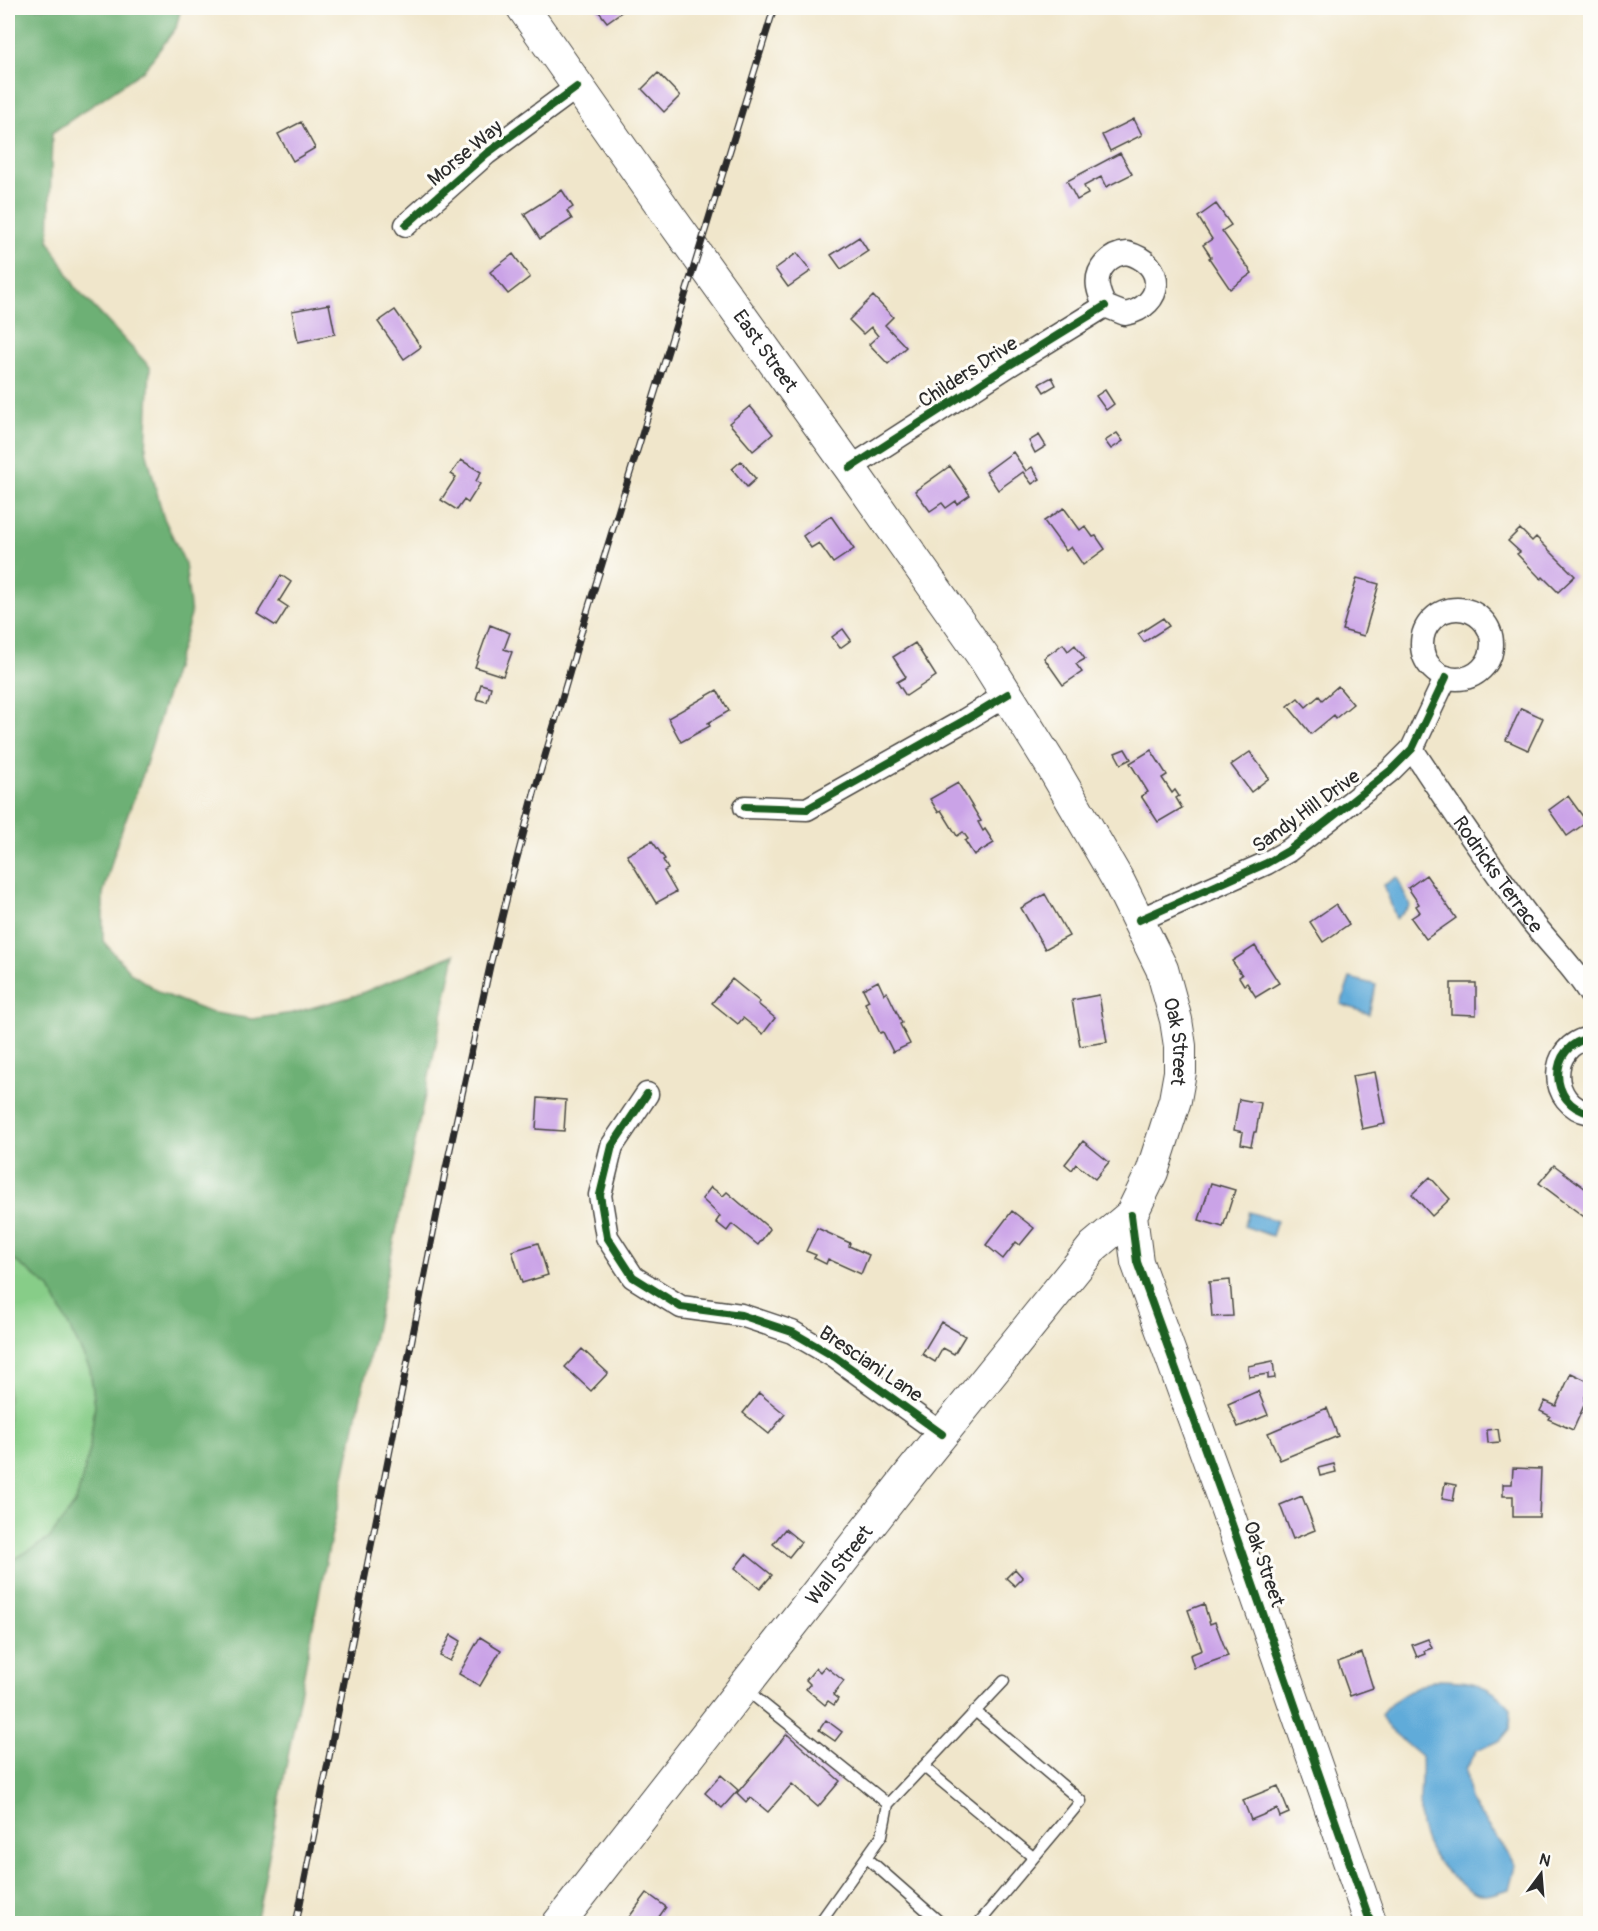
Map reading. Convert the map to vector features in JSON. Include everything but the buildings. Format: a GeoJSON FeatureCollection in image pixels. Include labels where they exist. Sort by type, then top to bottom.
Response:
{"type":"FeatureCollection","features":[{"type":"Feature","properties":{"kind":"main road","name":"East Street"},"geometry":{"type":"LineString","coordinates":[[523,8],[1008,694]]}},
{"type":"Feature","properties":{"kind":"main road","name":"Oak Street"},"geometry":{"type":"LineString","coordinates":[[1008,694],[1114,873],[1162,969],[1170,994],[1179,1038],[1180,1072],[1175,1100],[1152,1172],[1131,1215],[1137,1262],[1227,1510],[1371,1923]]}},
{"type":"Feature","properties":{"kind":"main road","name":"Wall Street"},"geometry":{"type":"LineString","coordinates":[[558,1923],[942,1434],[1094,1246],[1131,1215]]}},
{"type":"Feature","properties":{"kind":"street","name":"Morse Way"},"geometry":{"type":"LineString","coordinates":[[406,225],[486,154],[577,87]]}},
{"type":"Feature","properties":{"kind":"street","name":"Childers Drive"},"geometry":{"type":"LineString","coordinates":[[850,468],[1105,306]]}},
{"type":"Feature","properties":{"kind":"street","name":"Sandy Hill Drive"},"geometry":{"type":"LineString","coordinates":[[1139,920],[1258,867],[1288,851],[1390,771],[1412,749],[1446,677]]}},
{"type":"Feature","properties":{"kind":"street"},"geometry":{"type":"LineString","coordinates":[[745,807],[807,809],[1008,694]]}},
{"type":"Feature","properties":{"kind":"street","name":"Rodricks Terrace"},"geometry":{"type":"LineString","coordinates":[[1412,749],[1488,861],[1552,947],[1581,978],[1590,994]]}},
{"type":"Feature","properties":{"kind":"street"},"geometry":{"type":"LineString","coordinates":[[1590,1038],[1578,1042],[1565,1053],[1558,1077],[1559,1087],[1570,1103],[1578,1110],[1590,1113]]}},
{"type":"Feature","properties":{"kind":"street","name":"Bresciani Lane"},"geometry":{"type":"LineString","coordinates":[[647,1094],[612,1146],[600,1196],[607,1237],[633,1276],[681,1307],[741,1315],[792,1332],[835,1357],[942,1434]]}},
{"type":"Feature","properties":{"kind":"lane"},"geometry":{"type":"LineString","coordinates":[[830,1923],[823,1918],[882,1835],[888,1804],[1004,1681]]}},
{"type":"Feature","properties":{"kind":"lane"},"geometry":{"type":"LineString","coordinates":[[742,1687],[888,1804]]}},
{"type":"Feature","properties":{"kind":"lane"},"geometry":{"type":"LineString","coordinates":[[975,1712],[1081,1801],[978,1923]]}},
{"type":"Feature","properties":{"kind":"lane"},"geometry":{"type":"LineString","coordinates":[[924,1767],[1034,1857]]}},
{"type":"Feature","properties":{"kind":"lane"},"geometry":{"type":"LineString","coordinates":[[867,1858],[942,1923]]}},
{"type":"Feature","properties":{"kind":"green space"},"geometry":{"type":"Polygon","coordinates":[[[8,8],[181,8],[176,28],[144,70],[52,133],[49,241],[76,288],[150,367],[146,450],[163,516],[185,563],[191,615],[142,777],[118,840],[103,894],[103,941],[131,973],[161,993],[209,1012],[252,1019],[293,1013],[357,995],[455,954],[321,1585],[256,1923],[8,1923],[8,1560],[15,1559],[49,1539],[76,1502],[89,1453],[95,1405],[90,1369],[50,1288],[8,1255],[8,8]]]}},
{"type":"Feature","properties":{"kind":"green space"},"geometry":{"type":"Polygon","coordinates":[[[8,1255],[50,1288],[90,1369],[95,1405],[89,1453],[76,1502],[49,1539],[15,1559],[8,1560],[8,1255]]]}},
{"type":"Feature","properties":{"kind":"water"},"geometry":{"type":"Polygon","coordinates":[[[1397,877],[1410,906],[1396,919],[1384,885],[1397,877]]]}},
{"type":"Feature","properties":{"kind":"water"},"geometry":{"type":"Polygon","coordinates":[[[1350,978],[1376,985],[1369,1014],[1341,1004],[1350,978]]]}},
{"type":"Feature","properties":{"kind":"water"},"geometry":{"type":"Polygon","coordinates":[[[1249,1212],[1277,1221],[1272,1236],[1244,1226],[1249,1212]]]}},
{"type":"Feature","properties":{"kind":"water"},"geometry":{"type":"Polygon","coordinates":[[[1433,1680],[1466,1682],[1485,1687],[1511,1708],[1510,1729],[1501,1740],[1477,1750],[1466,1769],[1470,1801],[1515,1865],[1509,1889],[1485,1895],[1472,1892],[1445,1871],[1434,1857],[1423,1834],[1420,1816],[1421,1756],[1387,1727],[1381,1715],[1398,1698],[1433,1680]]]}},
{"type":"Feature","properties":{"kind":"railway"},"geometry":{"type":"LineString","coordinates":[[296,1924],[446,1168],[512,877],[589,606],[774,8]]}},
{"type":"Feature","properties":{"kind":"cycle path"},"geometry":{"type":"LineString","coordinates":[[406,225],[486,154],[577,87]]}},
{"type":"Feature","properties":{"kind":"cycle path"},"geometry":{"type":"LineString","coordinates":[[850,468],[1105,306]]}},
{"type":"Feature","properties":{"kind":"cycle path"},"geometry":{"type":"LineString","coordinates":[[1139,920],[1267,863],[1288,851],[1327,821],[1390,771],[1412,749],[1446,677]]}},
{"type":"Feature","properties":{"kind":"cycle path"},"geometry":{"type":"LineString","coordinates":[[745,807],[807,809],[1008,694]]}},
{"type":"Feature","properties":{"kind":"cycle path"},"geometry":{"type":"LineString","coordinates":[[1590,1038],[1576,1043],[1566,1052],[1560,1063],[1558,1075],[1560,1088],[1566,1099],[1576,1108],[1590,1113]]}},
{"type":"Feature","properties":{"kind":"cycle path"},"geometry":{"type":"LineString","coordinates":[[647,1094],[612,1146],[600,1195],[607,1237],[633,1277],[681,1307],[741,1315],[792,1332],[835,1357],[942,1434]]}},
{"type":"Feature","properties":{"kind":"cycle path"},"geometry":{"type":"LineString","coordinates":[[1131,1215],[1137,1262],[1227,1510],[1371,1924]]}}]}
